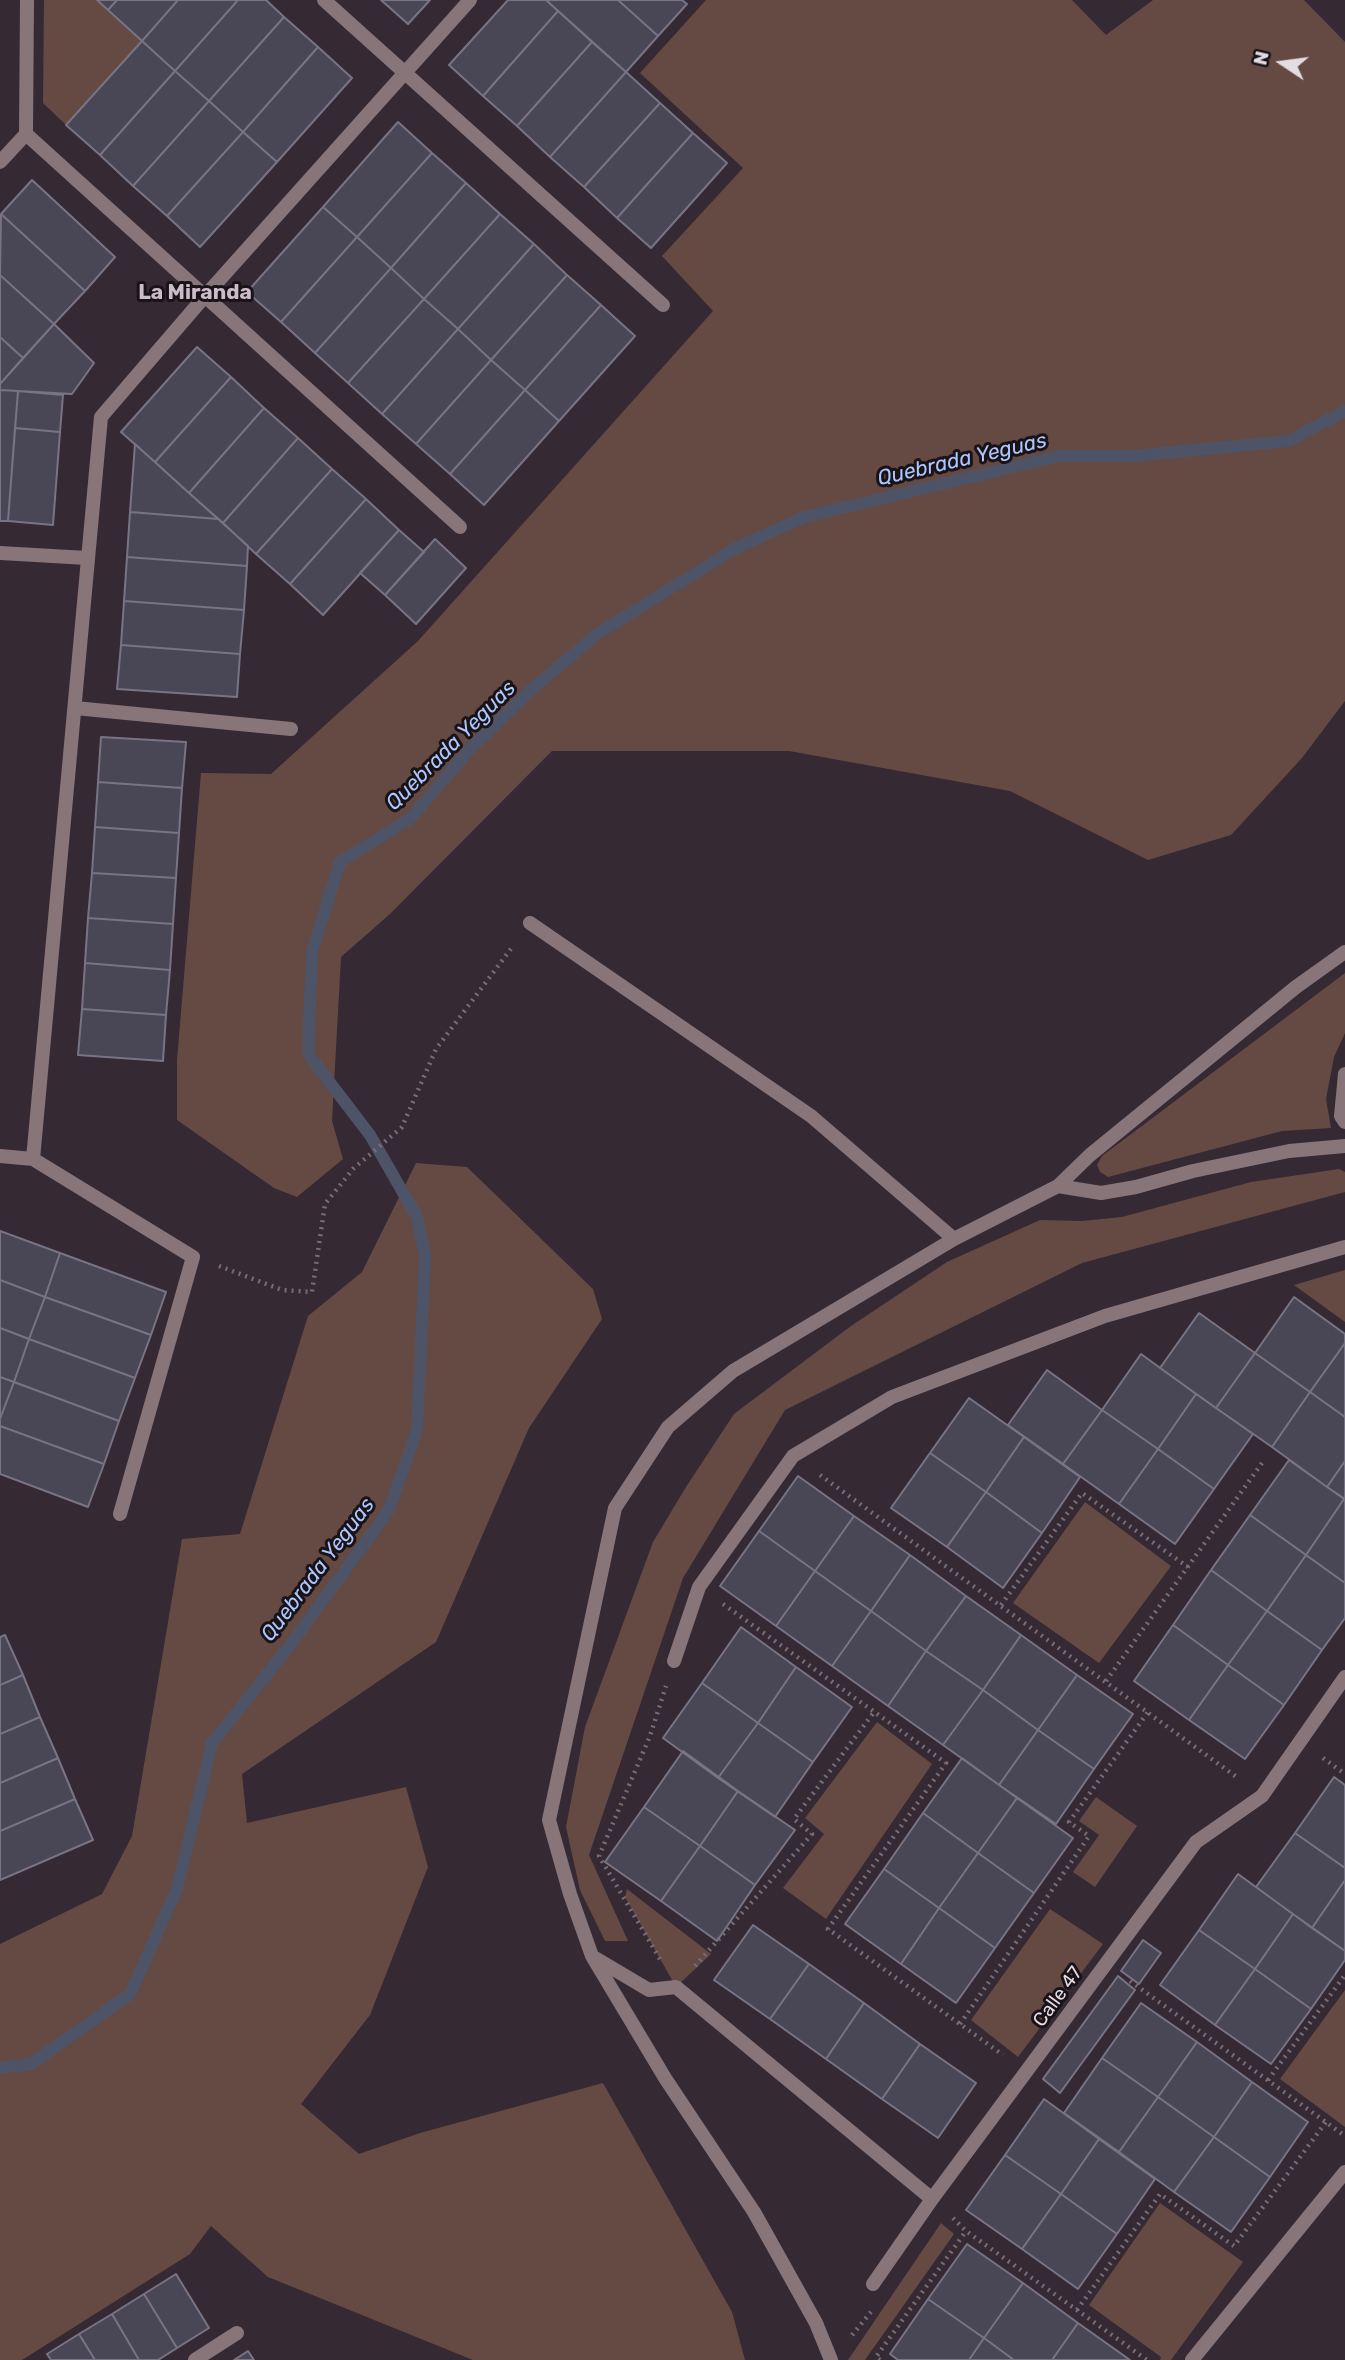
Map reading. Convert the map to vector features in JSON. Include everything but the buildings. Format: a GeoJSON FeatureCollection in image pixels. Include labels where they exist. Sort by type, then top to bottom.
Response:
{"type":"FeatureCollection","features":[{"type":"Feature","properties":{"kind":"street"},"geometry":{"type":"LineString","coordinates":[[0,162],[26,134],[27,0]]}},
{"type":"Feature","properties":{"kind":"street"},"geometry":{"type":"LineString","coordinates":[[324,0],[663,305]]}},
{"type":"Feature","properties":{"kind":"street"},"geometry":{"type":"LineString","coordinates":[[33,1159],[102,417],[205,296],[470,0]]}},
{"type":"Feature","properties":{"kind":"street"},"geometry":{"type":"LineString","coordinates":[[26,134],[460,527]]}},
{"type":"Feature","properties":{"kind":"street"},"geometry":{"type":"LineString","coordinates":[[0,553],[87,558]]}},
{"type":"Feature","properties":{"kind":"street"},"geometry":{"type":"LineString","coordinates":[[75,708],[291,729]]}},
{"type":"Feature","properties":{"kind":"street"},"geometry":{"type":"LineString","coordinates":[[530,923],[811,1116],[954,1240]]}},
{"type":"Feature","properties":{"kind":"street"},"geometry":{"type":"LineString","coordinates":[[831,2360],[816,2323],[754,2212],[665,2078],[592,1956],[570,1894],[550,1820],[615,1507],[668,1427],[733,1371],[954,1240],[1058,1186],[1090,1155],[1275,1003],[1345,952]]}},
{"type":"Feature","properties":{"kind":"street"},"geometry":{"type":"LineString","coordinates":[[1345,1074],[1341,1116],[1345,1122]]}},
{"type":"Feature","properties":{"kind":"street"},"geometry":{"type":"LineString","coordinates":[[1058,1186],[1101,1193],[1289,1151],[1345,1146]]}},
{"type":"Feature","properties":{"kind":"street"},"geometry":{"type":"LineString","coordinates":[[0,1156],[33,1159],[193,1257],[120,1514]]}},
{"type":"Feature","properties":{"kind":"street"},"geometry":{"type":"LineString","coordinates":[[674,1661],[699,1587],[793,1456],[892,1397],[1105,1316],[1345,1247]]}},
{"type":"Feature","properties":{"kind":"street","name":"Calle 47"},"geometry":{"type":"LineString","coordinates":[[873,2284],[932,2199],[1196,1842],[1262,1796],[1345,1678]]}},
{"type":"Feature","properties":{"kind":"street"},"geometry":{"type":"LineString","coordinates":[[592,1956],[649,1990],[677,1987],[932,2199]]}},
{"type":"Feature","properties":{"kind":"street"},"geometry":{"type":"LineString","coordinates":[[1192,2360],[1345,2172]]}},
{"type":"Feature","properties":{"kind":"street"},"geometry":{"type":"LineString","coordinates":[[195,2360],[237,2333]]}},
{"type":"Feature","properties":{"kind":"path"},"geometry":{"type":"LineString","coordinates":[[193,1257],[282,1290],[312,1292],[325,1204],[353,1168],[402,1127],[436,1049],[530,923]]}},
{"type":"Feature","properties":{"kind":"path"},"geometry":{"type":"LineString","coordinates":[[793,1456],[1107,1681],[1262,1796]]}},
{"type":"Feature","properties":{"kind":"path"},"geometry":{"type":"LineString","coordinates":[[1107,1681],[1262,1463]]}},
{"type":"Feature","properties":{"kind":"path"},"geometry":{"type":"LineString","coordinates":[[1001,1605],[1082,1493],[1188,1567]]}},
{"type":"Feature","properties":{"kind":"path"},"geometry":{"type":"LineString","coordinates":[[699,1587],[946,1763],[828,1929],[1026,2072]]}},
{"type":"Feature","properties":{"kind":"path"},"geometry":{"type":"LineString","coordinates":[[674,1661],[650,1736],[599,1856],[677,1987],[812,1834],[794,1819],[874,1712]]}},
{"type":"Feature","properties":{"kind":"path"},"geometry":{"type":"LineString","coordinates":[[960,2024],[1090,1836],[1069,1822],[1148,1712]]}},
{"type":"Feature","properties":{"kind":"path"},"geometry":{"type":"LineString","coordinates":[[1106,1964],[1345,2136]]}},
{"type":"Feature","properties":{"kind":"path"},"geometry":{"type":"LineString","coordinates":[[1268,2080],[1345,1975]]}},
{"type":"Feature","properties":{"kind":"path"},"geometry":{"type":"LineString","coordinates":[[1077,2310],[1160,2194],[1234,2246],[1326,2122]]}},
{"type":"Feature","properties":{"kind":"path"},"geometry":{"type":"LineString","coordinates":[[932,2199],[966,2231],[1147,2360]]}},
{"type":"Feature","properties":{"kind":"path"},"geometry":{"type":"LineString","coordinates":[[880,2360],[876,2357],[966,2231]]}},
{"type":"Feature","properties":{"kind":"path"},"geometry":{"type":"LineString","coordinates":[[848,2340],[872,2311],[873,2284]]}},
{"type":"Feature","properties":{"kind":"shaded area"},"geometry":{"type":"Polygon","coordinates":[[[44,0],[97,0],[142,41],[66,125],[43,103],[44,0]]]}},
{"type":"Feature","properties":{"kind":"shaded area"},"geometry":{"type":"Polygon","coordinates":[[[706,0],[1072,0],[1106,35],[1153,0],[1304,0],[1345,42],[1345,701],[1302,758],[1231,835],[1148,860],[1010,791],[789,751],[552,751],[390,914],[341,957],[332,1121],[343,1159],[297,1197],[274,1188],[177,1120],[177,1060],[201,773],[271,774],[418,641],[713,311],[662,256],[743,168],[640,73],[706,0]]]}},
{"type":"Feature","properties":{"kind":"shaded area"},"geometry":{"type":"Polygon","coordinates":[[[1345,973],[1345,1033],[1334,1057],[1326,1099],[1331,1128],[1282,1131],[1108,1177],[1100,1172],[1097,1165],[1102,1156],[1345,973]]]}},
{"type":"Feature","properties":{"kind":"shaded area"},"geometry":{"type":"Polygon","coordinates":[[[416,1163],[467,1167],[593,1289],[602,1319],[529,1428],[436,1642],[242,1774],[247,1823],[406,1787],[428,1867],[370,2015],[301,2104],[359,2154],[420,2133],[603,2083],[732,2312],[745,2360],[473,2360],[268,2277],[211,2226],[190,2254],[22,2360],[0,2360],[0,1944],[102,1894],[132,1836],[182,1539],[240,1534],[308,1316],[362,1272],[416,1163]]]}},
{"type":"Feature","properties":{"kind":"shaded area"},"geometry":{"type":"Polygon","coordinates":[[[1339,1169],[1345,1172],[1345,1192],[1082,1263],[785,1410],[683,1578],[589,1855],[628,1941],[605,1941],[580,1890],[566,1827],[585,1727],[653,1542],[734,1414],[851,1326],[947,1262],[1040,1220],[1082,1221],[1122,1217],[1251,1182],[1339,1169]]]}},
{"type":"Feature","properties":{"kind":"shaded area"},"geometry":{"type":"Polygon","coordinates":[[[1345,1270],[1345,1322],[1294,1285],[1345,1270]]]}},
{"type":"Feature","properties":{"kind":"shaded area"},"geometry":{"type":"Polygon","coordinates":[[[1085,1502],[1171,1566],[1099,1663],[1013,1603],[1085,1502]]]}},
{"type":"Feature","properties":{"kind":"shaded area"},"geometry":{"type":"Polygon","coordinates":[[[877,1722],[932,1764],[826,1919],[783,1888],[824,1834],[805,1818],[877,1722]]]}},
{"type":"Feature","properties":{"kind":"shaded area"},"geometry":{"type":"Polygon","coordinates":[[[1096,1797],[1137,1826],[1095,1887],[1073,1872],[1099,1835],[1079,1821],[1096,1797]]]}},
{"type":"Feature","properties":{"kind":"shaded area"},"geometry":{"type":"Polygon","coordinates":[[[627,1889],[711,1954],[676,1987],[625,1897],[627,1889]]]}},
{"type":"Feature","properties":{"kind":"shaded area"},"geometry":{"type":"Polygon","coordinates":[[[1050,1909],[1103,1944],[1018,2057],[971,2020],[1050,1909]]]}},
{"type":"Feature","properties":{"kind":"shaded area"},"geometry":{"type":"Polygon","coordinates":[[[1345,1990],[1345,2127],[1280,2079],[1345,1990]]]}},
{"type":"Feature","properties":{"kind":"shaded area"},"geometry":{"type":"Polygon","coordinates":[[[1160,2203],[1243,2262],[1171,2360],[1160,2360],[1161,2357],[1089,2305],[1160,2203]]]}},
{"type":"Feature","properties":{"kind":"shaded area"},"geometry":{"type":"Polygon","coordinates":[[[941,2223],[954,2234],[865,2360],[848,2360],[941,2223]]]}},
{"type":"Feature","properties":{"kind":"waterway","name":"Quebrada Yeguas"},"geometry":{"type":"LineString","coordinates":[[0,2068],[31,2064],[130,1994],[177,1889],[212,1743],[291,1644],[389,1510],[417,1430],[425,1256],[417,1217],[370,1135],[308,1054],[312,952],[340,862],[411,818],[467,752],[533,688],[597,634],[734,549],[804,517],[1059,456],[1133,456],[1288,441],[1345,411]]}},
{"type":"Feature","properties":{"kind":"district","name":"La Miranda"},"geometry":{"type":"Point","coordinates":[195,293]}}]}
